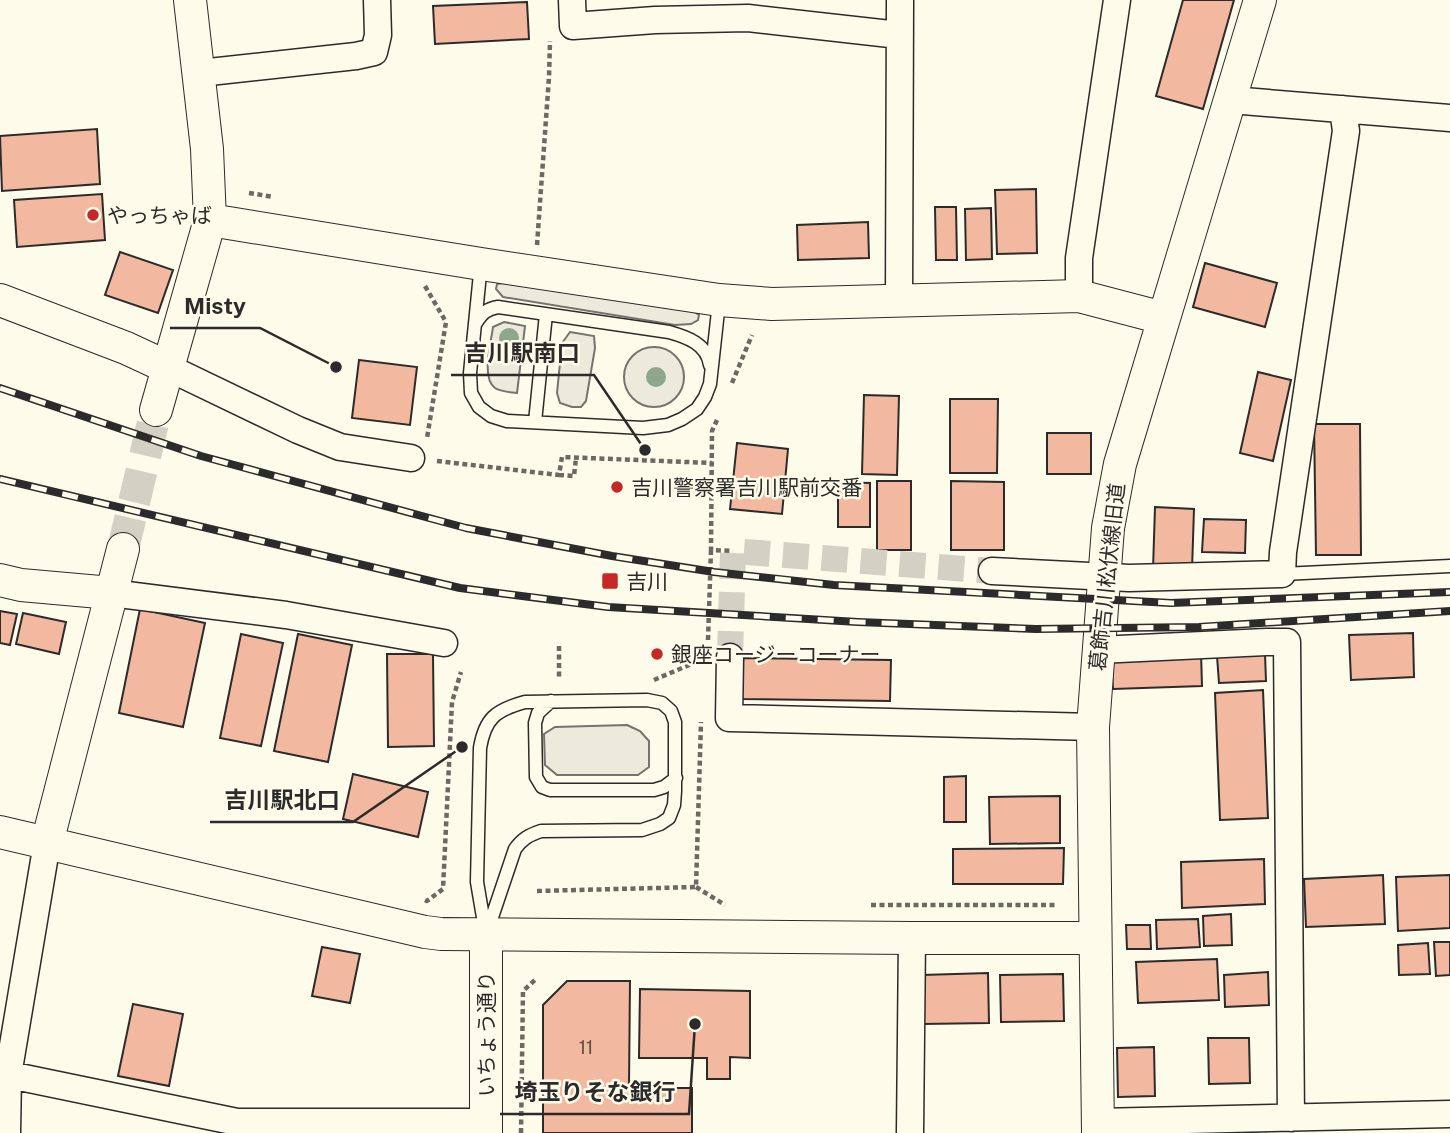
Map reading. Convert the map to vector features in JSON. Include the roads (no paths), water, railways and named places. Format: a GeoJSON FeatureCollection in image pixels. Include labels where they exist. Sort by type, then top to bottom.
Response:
{"type":"FeatureCollection","features":[{"type":"Feature","properties":{"kind":"street"},"geometry":{"type":"LineString","coordinates":[[156,410],[210,220],[207,149],[190,0]]}},
{"type":"Feature","properties":{"kind":"street"},"geometry":{"type":"LineString","coordinates":[[200,73],[374,52],[378,35],[377,0]]}},
{"type":"Feature","properties":{"kind":"street"},"geometry":{"type":"LineString","coordinates":[[572,0],[573,26],[655,20],[748,18],[899,35]]}},
{"type":"Feature","properties":{"kind":"street"},"geometry":{"type":"LineString","coordinates":[[899,302],[900,0]]}},
{"type":"Feature","properties":{"kind":"street"},"geometry":{"type":"LineString","coordinates":[[1079,296],[1081,237],[1116,0]]}},
{"type":"Feature","properties":{"kind":"street","name":"葛飾吉川松伏線旧道"},"geometry":{"type":"LineString","coordinates":[[1098,1127],[1093,727],[1108,528],[1120,464],[1260,0]]}},
{"type":"Feature","properties":{"kind":"street"},"geometry":{"type":"LineString","coordinates":[[1231,100],[1450,118]]}},
{"type":"Feature","properties":{"kind":"street"},"geometry":{"type":"LineString","coordinates":[[992,571],[1104,577],[1282,574],[1283,552],[1346,131],[1343,109]]}},
{"type":"Feature","properties":{"kind":"street"},"geometry":{"type":"LineString","coordinates":[[210,220],[719,300],[772,304],[1079,296],[1163,318]]}},
{"type":"Feature","properties":{"kind":"street"},"geometry":{"type":"LineString","coordinates":[[0,300],[126,348],[298,430],[340,447],[417,459]]}},
{"type":"Feature","properties":{"kind":"street"},"geometry":{"type":"LineString","coordinates":[[7,1133],[4,1074],[47,843],[122,549]]}},
{"type":"Feature","properties":{"kind":"street"},"geometry":{"type":"LineString","coordinates":[[0,580],[21,585],[111,593],[286,615],[444,643]]}},
{"type":"Feature","properties":{"kind":"street"},"geometry":{"type":"LineString","coordinates":[[1098,650],[1287,642],[1291,1118]]}},
{"type":"Feature","properties":{"kind":"street"},"geometry":{"type":"LineString","coordinates":[[715,653],[729,719],[1093,727]]}},
{"type":"Feature","properties":{"kind":"street"},"geometry":{"type":"LineString","coordinates":[[0,832],[442,934],[1095,938]]}},
{"type":"Feature","properties":{"kind":"street","name":"いちょう通り"},"geometry":{"type":"LineString","coordinates":[[486,935],[486,1127]]}},
{"type":"Feature","properties":{"kind":"street"},"geometry":{"type":"LineString","coordinates":[[910,1133],[912,938]]}},
{"type":"Feature","properties":{"kind":"street"},"geometry":{"type":"LineString","coordinates":[[4,1074],[237,1127],[486,1127]]}},
{"type":"Feature","properties":{"kind":"street"},"geometry":{"type":"LineString","coordinates":[[1098,1127],[1450,1114]]}},
{"type":"Feature","properties":{"kind":"lane"},"geometry":{"type":"LineString","coordinates":[[481,264],[470,373],[471,393],[479,407],[491,416],[508,421],[643,428],[668,425],[682,419],[697,409],[710,384],[719,300]]}},
{"type":"Feature","properties":{"kind":"lane"},"geometry":{"type":"LineString","coordinates":[[474,327],[481,315],[498,307],[668,332],[688,337],[697,343],[709,358],[711,371]]}},
{"type":"Feature","properties":{"kind":"lane"},"geometry":{"type":"LineString","coordinates":[[535,422],[546,314]]}},
{"type":"Feature","properties":{"kind":"lane"},"geometry":{"type":"LineString","coordinates":[[1282,574],[1450,566]]}},
{"type":"Feature","properties":{"kind":"lane"},"geometry":{"type":"LineString","coordinates":[[647,700],[662,703],[671,711],[675,722],[676,778],[674,805],[668,818],[642,830],[541,831],[530,834],[514,849],[486,935],[477,882],[480,748],[483,732],[490,719],[506,707],[525,702],[647,700]]}},
{"type":"Feature","properties":{"kind":"lane"},"geometry":{"type":"LineString","coordinates":[[551,701],[538,713],[535,723],[536,777],[542,787],[550,790],[654,790],[664,787],[676,778]]}},
{"type":"Feature","properties":{"kind":"tunnel"},"geometry":{"type":"LineString","coordinates":[[123,549],[156,410]]}},
{"type":"Feature","properties":{"kind":"tunnel"},"geometry":{"type":"LineString","coordinates":[[730,657],[733,551],[992,571]]}},
{"type":"Feature","properties":{"kind":"railway"},"geometry":{"type":"LineString","coordinates":[[0,388],[201,456],[466,528],[714,572],[834,585],[1171,603],[1450,592]]}},
{"type":"Feature","properties":{"kind":"railway"},"geometry":{"type":"LineString","coordinates":[[0,479],[460,588],[608,607],[858,622],[1036,629],[1199,627],[1450,611]]}},
{"type":"Feature","properties":{"kind":"place","name":"やっちゃば"},"geometry":{"type":"Point","coordinates":[93,215]}},
{"type":"Feature","properties":{"kind":"place","name":"Misty"},"geometry":{"type":"Point","coordinates":[336,367]}},
{"type":"Feature","properties":{"kind":"place","name":"吉川駅南口"},"geometry":{"type":"Point","coordinates":[645,450]}},
{"type":"Feature","properties":{"kind":"place","name":"吉川警察署吉川駅前交番"},"geometry":{"type":"Point","coordinates":[617,487]}},
{"type":"Feature","properties":{"kind":"place","name":"吉川"},"geometry":{"type":"Point","coordinates":[610,581]}},
{"type":"Feature","properties":{"kind":"place","name":"銀座コージーコーナー"},"geometry":{"type":"Point","coordinates":[657,654]}},
{"type":"Feature","properties":{"kind":"place","name":"吉川駅北口"},"geometry":{"type":"Point","coordinates":[462,747]}},
{"type":"Feature","properties":{"kind":"place","name":"埼玉りそな銀行"},"geometry":{"type":"Point","coordinates":[695,1024]}}]}
